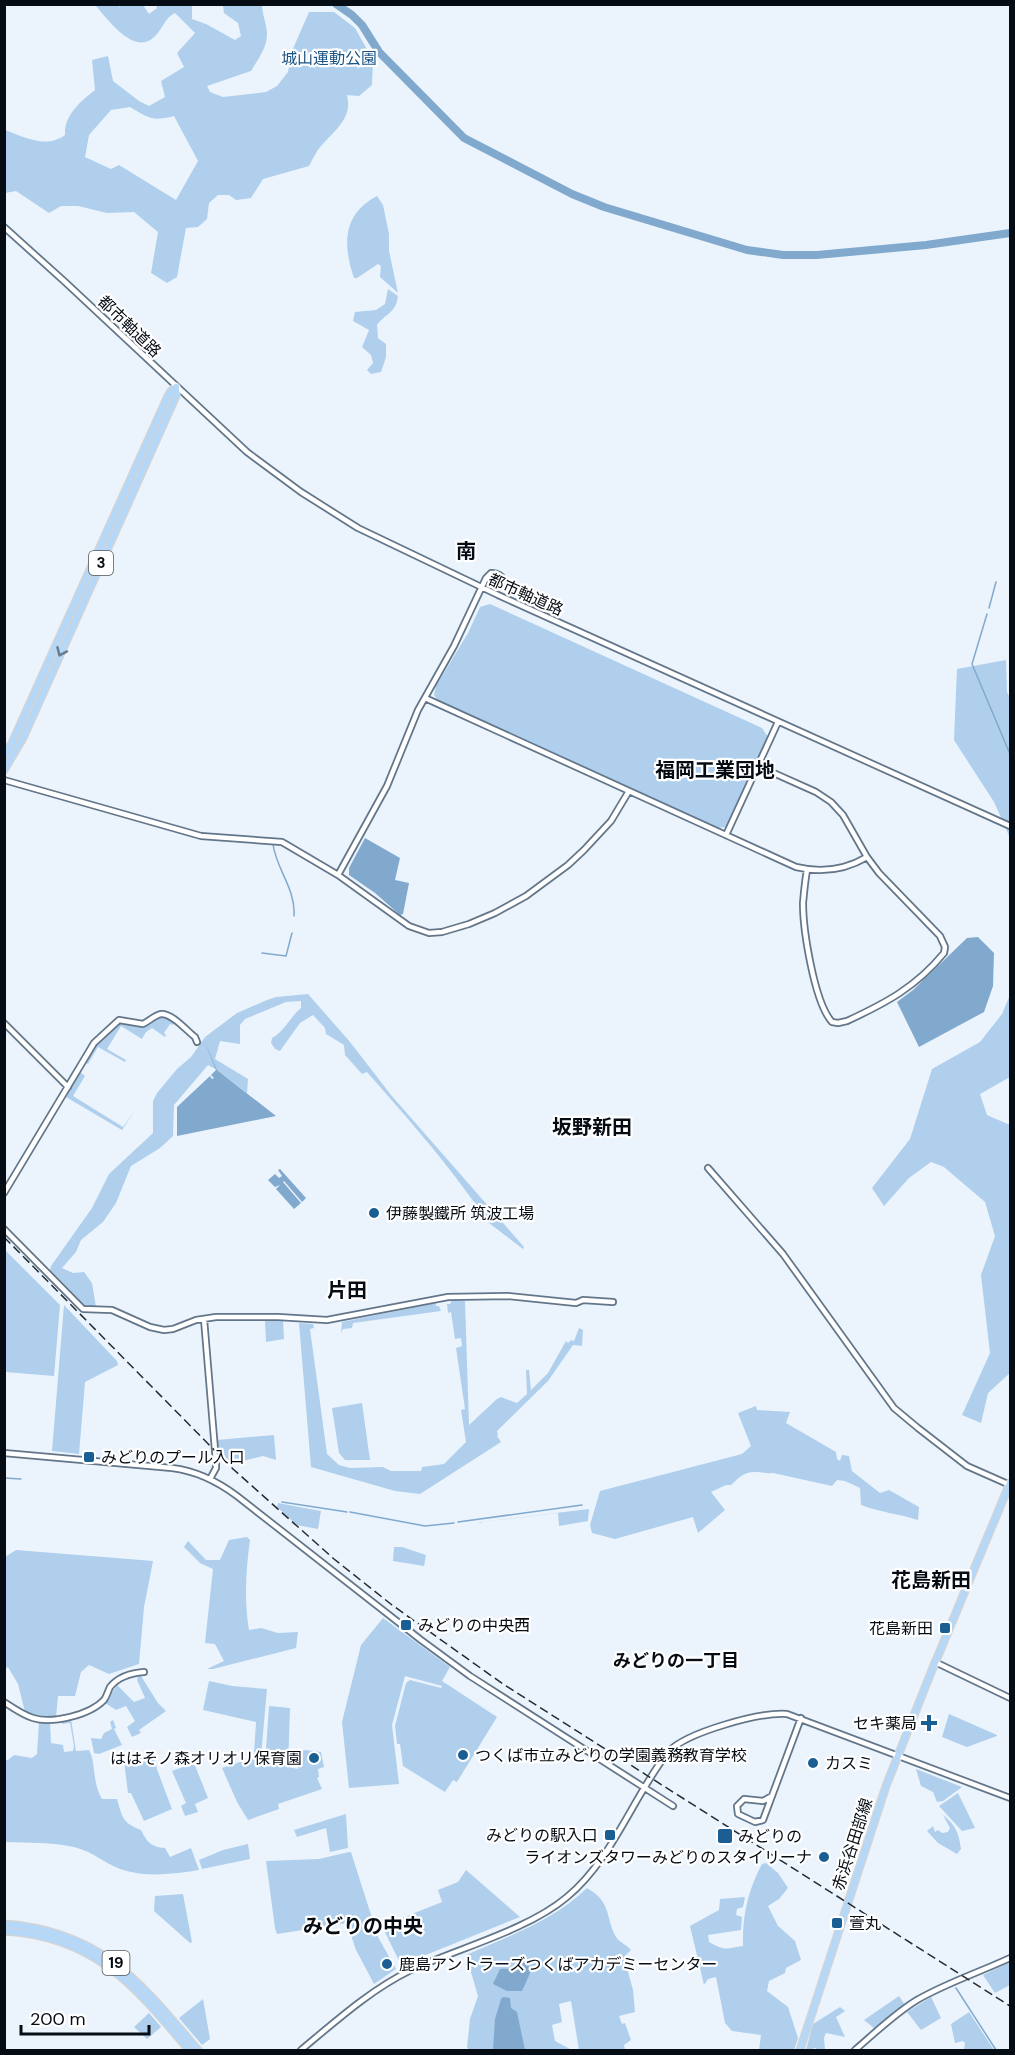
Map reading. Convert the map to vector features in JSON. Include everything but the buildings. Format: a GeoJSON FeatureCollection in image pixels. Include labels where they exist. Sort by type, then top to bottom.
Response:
{"type":"FeatureCollection","features":[{"type":"Feature","properties":{"kind":"main road","name":"3"},"geometry":{"type":"LineString","coordinates":[[4,756],[17,733],[167,399],[176,387]]}},
{"type":"Feature","properties":{"kind":"main road","name":"3"},"geometry":{"type":"LineString","coordinates":[[4,770],[28,727],[176,396],[176,387]]}},
{"type":"Feature","properties":{"kind":"main road","name":"赤浜谷田部線"},"geometry":{"type":"LineString","coordinates":[[800,2050],[874,1819],[935,1662],[1010,1484]]}},
{"type":"Feature","properties":{"kind":"main road","name":"19"},"geometry":{"type":"LineString","coordinates":[[4,1924],[62,1935],[105,1955],[140,1984],[198,2050]]}},
{"type":"Feature","properties":{"kind":"main road","name":"19"},"geometry":{"type":"LineString","coordinates":[[4,1931],[51,1938],[80,1949],[100,1960],[136,1989],[189,2050]]}},
{"type":"Feature","properties":{"kind":"street","name":"都市軸道路"},"geometry":{"type":"LineString","coordinates":[[4,227],[64,280],[247,452],[310,498],[365,532],[778,722],[1011,826]]}},
{"type":"Feature","properties":{"kind":"street"},"geometry":{"type":"LineString","coordinates":[[338,875],[387,786],[425,698],[489,575],[494,573],[502,576],[508,586],[519,590]]}},
{"type":"Feature","properties":{"kind":"street"},"geometry":{"type":"LineString","coordinates":[[425,698],[782,861],[807,870],[844,868],[867,857]]}},
{"type":"Feature","properties":{"kind":"street"},"geometry":{"type":"LineString","coordinates":[[726,835],[778,722]]}},
{"type":"Feature","properties":{"kind":"street"},"geometry":{"type":"LineString","coordinates":[[758,766],[816,792],[831,802],[843,815],[867,857],[894,889],[940,936],[945,950],[942,956],[902,994],[842,1023],[835,1023],[829,1019],[812,968],[803,904],[807,870]]}},
{"type":"Feature","properties":{"kind":"street"},"geometry":{"type":"LineString","coordinates":[[4,780],[201,836],[282,842],[338,875],[415,930],[435,933],[486,917],[511,905],[568,865],[611,821],[629,791]]}},
{"type":"Feature","properties":{"kind":"street"},"geometry":{"type":"LineString","coordinates":[[4,1193],[94,1043],[119,1020],[143,1024],[158,1015],[169,1016],[195,1037],[196,1042]]}},
{"type":"Feature","properties":{"kind":"street"},"geometry":{"type":"LineString","coordinates":[[4,1023],[68,1087]]}},
{"type":"Feature","properties":{"kind":"street"},"geometry":{"type":"LineString","coordinates":[[708,1168],[783,1254],[894,1408],[967,1466],[1010,1484]]}},
{"type":"Feature","properties":{"kind":"street"},"geometry":{"type":"LineString","coordinates":[[4,1229],[83,1309],[112,1310],[149,1327],[164,1330],[216,1317],[338,1320],[448,1297],[507,1296],[576,1303],[583,1300],[613,1302]]}},
{"type":"Feature","properties":{"kind":"street"},"geometry":{"type":"LineString","coordinates":[[204,1319],[216,1462],[216,1468],[210,1479]]}},
{"type":"Feature","properties":{"kind":"street"},"geometry":{"type":"LineString","coordinates":[[4,1454],[172,1467],[210,1479],[230,1491],[436,1652],[673,1806]]}},
{"type":"Feature","properties":{"kind":"street"},"geometry":{"type":"LineString","coordinates":[[935,1662],[1011,1698]]}},
{"type":"Feature","properties":{"kind":"street"},"geometry":{"type":"LineString","coordinates":[[4,1702],[36,1719],[57,1719],[78,1715],[103,1700],[111,1686],[119,1679],[130,1674],[144,1672]]}},
{"type":"Feature","properties":{"kind":"street"},"geometry":{"type":"LineString","coordinates":[[301,2050],[353,2007],[392,1981],[430,1962],[538,1916],[563,1901],[580,1886],[596,1866],[669,1750],[690,1736],[770,1714],[787,1714],[1011,1798]]}},
{"type":"Feature","properties":{"kind":"street"},"geometry":{"type":"LineString","coordinates":[[772,1796],[762,1801],[744,1799],[737,1806],[738,1814],[759,1822],[763,1820],[767,1809],[772,1796],[801,1718]]}},
{"type":"Feature","properties":{"kind":"street"},"geometry":{"type":"LineString","coordinates":[[762,1801],[767,1809]]}},
{"type":"Feature","properties":{"kind":"street"},"geometry":{"type":"LineString","coordinates":[[855,2050],[885,2023],[915,2001],[1011,1958]]}},
{"type":"Feature","properties":{"kind":"green space","name":"城山運動公園"},"geometry":{"type":"Polygon","coordinates":[[[95,5],[119,5],[119,7],[143,5],[149,14],[157,8],[156,5],[192,5],[192,19],[235,40],[241,36],[238,23],[224,13],[223,5],[262,5],[267,39],[251,71],[207,86],[210,92],[223,97],[266,92],[277,86],[288,72],[292,51],[309,12],[334,12],[355,28],[373,60],[372,85],[359,96],[347,95],[347,110],[342,123],[318,150],[309,166],[263,179],[251,198],[236,200],[229,195],[218,195],[209,203],[207,219],[198,227],[186,228],[177,277],[167,283],[151,273],[158,232],[134,212],[107,213],[78,206],[61,206],[49,213],[16,191],[5,193],[5,130],[43,141],[58,139],[65,135],[70,115],[95,90],[92,60],[108,56],[113,81],[149,106],[165,97],[161,81],[184,67],[177,53],[195,33],[175,13],[149,41],[140,42],[123,34],[95,5]],[[130,107],[111,110],[89,135],[85,157],[111,169],[119,165],[176,200],[198,161],[174,116],[155,119],[130,107]]]}},
{"type":"Feature","properties":{"kind":"green space"},"geometry":{"type":"Polygon","coordinates":[[[377,196],[383,205],[389,234],[389,251],[398,293],[380,277],[381,266],[378,264],[357,278],[354,278],[350,266],[347,243],[351,221],[366,203],[377,196]]]}},
{"type":"Feature","properties":{"kind":"green space"},"geometry":{"type":"Polygon","coordinates":[[[388,289],[398,296],[393,310],[377,325],[378,338],[386,344],[386,357],[381,372],[371,374],[367,370],[373,363],[371,355],[362,347],[369,330],[353,321],[355,312],[376,310],[385,304],[388,289]]]}},
{"type":"Feature","properties":{"kind":"green space"},"geometry":{"type":"Polygon","coordinates":[[[490,604],[762,728],[768,737],[726,827],[717,828],[438,701],[434,695],[436,686],[468,633],[480,607],[490,604]]]}},
{"type":"Feature","properties":{"kind":"green space"},"geometry":{"type":"Polygon","coordinates":[[[1006,660],[1007,692],[1010,698],[1010,838],[994,802],[954,740],[957,669],[1006,660]]]}},
{"type":"Feature","properties":{"kind":"green space"},"geometry":{"type":"Polygon","coordinates":[[[308,994],[350,1042],[391,1095],[524,1247],[523,1249],[485,1220],[480,1209],[419,1132],[367,1072],[362,1074],[345,1055],[344,1045],[326,1034],[325,1028],[313,1015],[300,1023],[280,1051],[275,1049],[271,1043],[272,1038],[301,1008],[301,1001],[286,1002],[245,1019],[240,1025],[240,1044],[220,1041],[215,1059],[248,1079],[247,1093],[208,1065],[174,1105],[173,1136],[160,1148],[131,1166],[116,1203],[103,1222],[81,1240],[76,1252],[62,1268],[73,1273],[84,1272],[92,1283],[96,1307],[84,1305],[50,1270],[51,1266],[92,1208],[109,1174],[153,1133],[153,1101],[157,1093],[177,1069],[191,1057],[205,1037],[237,1013],[276,997],[308,994]]]}},
{"type":"Feature","properties":{"kind":"green space"},"geometry":{"type":"Polygon","coordinates":[[[1010,995],[1010,1077],[980,1094],[987,1115],[1010,1125],[1010,1373],[988,1393],[981,1423],[962,1415],[990,1353],[981,1275],[995,1236],[985,1202],[944,1167],[931,1162],[909,1178],[884,1206],[872,1188],[910,1139],[932,1069],[980,1042],[1002,1014],[1010,995]]]}},
{"type":"Feature","properties":{"kind":"green space"},"geometry":{"type":"Polygon","coordinates":[[[160,1017],[167,1017],[173,1022],[173,1025],[170,1024],[164,1033],[165,1037],[152,1028],[142,1039],[121,1026],[107,1049],[126,1060],[125,1062],[98,1047],[88,1064],[86,1063],[96,1045],[118,1023],[144,1027],[160,1017]]]}},
{"type":"Feature","properties":{"kind":"green space"},"geometry":{"type":"Polygon","coordinates":[[[80,1072],[85,1076],[73,1096],[123,1127],[136,1109],[122,1130],[66,1097],[80,1072]]]}},
{"type":"Feature","properties":{"kind":"green space"},"geometry":{"type":"Polygon","coordinates":[[[4,1249],[60,1305],[54,1376],[5,1372],[4,1249]]]}},
{"type":"Feature","properties":{"kind":"green space"},"geometry":{"type":"Polygon","coordinates":[[[452,1300],[465,1301],[469,1425],[501,1397],[517,1403],[527,1394],[526,1370],[529,1370],[531,1390],[548,1373],[566,1341],[568,1343],[571,1340],[574,1341],[579,1328],[583,1330],[582,1346],[573,1345],[548,1381],[497,1431],[501,1442],[420,1494],[395,1491],[311,1467],[299,1323],[313,1324],[314,1328],[310,1329],[327,1454],[339,1465],[350,1468],[383,1467],[391,1471],[421,1471],[422,1467],[444,1464],[466,1442],[461,1410],[465,1409],[456,1348],[462,1346],[461,1338],[455,1339],[451,1312],[448,1313],[447,1304],[450,1304],[452,1300]]]}},
{"type":"Feature","properties":{"kind":"green space"},"geometry":{"type":"Polygon","coordinates":[[[436,1303],[441,1311],[353,1323],[352,1328],[343,1329],[341,1333],[342,1322],[436,1303]]]}},
{"type":"Feature","properties":{"kind":"green space"},"geometry":{"type":"Polygon","coordinates":[[[64,1305],[117,1361],[118,1365],[85,1382],[79,1454],[52,1451],[64,1305]]]}},
{"type":"Feature","properties":{"kind":"green space"},"geometry":{"type":"Polygon","coordinates":[[[265,1321],[283,1321],[284,1339],[266,1342],[265,1321]]]}},
{"type":"Feature","properties":{"kind":"green space"},"geometry":{"type":"Polygon","coordinates":[[[362,1403],[370,1460],[345,1460],[339,1453],[332,1408],[362,1403]]]}},
{"type":"Feature","properties":{"kind":"green space"},"geometry":{"type":"Polygon","coordinates":[[[756,1406],[757,1410],[790,1412],[786,1423],[836,1452],[837,1459],[840,1461],[842,1455],[849,1456],[852,1471],[880,1493],[889,1490],[919,1507],[918,1520],[861,1505],[860,1488],[845,1481],[837,1480],[832,1486],[773,1473],[749,1472],[731,1485],[711,1492],[725,1510],[698,1533],[693,1517],[615,1539],[592,1533],[590,1525],[600,1491],[742,1454],[751,1446],[738,1413],[756,1406]]]}},
{"type":"Feature","properties":{"kind":"green space"},"geometry":{"type":"Polygon","coordinates":[[[274,1435],[276,1460],[263,1456],[230,1464],[219,1452],[217,1440],[274,1435]]]}},
{"type":"Feature","properties":{"kind":"green space"},"geometry":{"type":"Polygon","coordinates":[[[278,1503],[321,1511],[318,1529],[297,1525],[277,1507],[278,1503]]]}},
{"type":"Feature","properties":{"kind":"green space"},"geometry":{"type":"Polygon","coordinates":[[[589,1509],[588,1521],[559,1526],[558,1513],[474,1523],[589,1509]]]}},
{"type":"Feature","properties":{"kind":"green space"},"geometry":{"type":"Polygon","coordinates":[[[247,1537],[250,1540],[246,1585],[249,1630],[261,1628],[278,1633],[298,1632],[296,1648],[207,1669],[224,1661],[215,1644],[205,1643],[213,1569],[200,1563],[184,1547],[188,1541],[206,1560],[220,1560],[229,1540],[247,1537]]]}},
{"type":"Feature","properties":{"kind":"green space"},"geometry":{"type":"Polygon","coordinates":[[[394,1547],[402,1547],[426,1555],[424,1566],[393,1561],[394,1547]]]}},
{"type":"Feature","properties":{"kind":"green space"},"geometry":{"type":"Polygon","coordinates":[[[16,1550],[153,1561],[144,1607],[139,1664],[109,1674],[89,1665],[81,1672],[75,1696],[58,1696],[56,1717],[39,1717],[25,1712],[18,1684],[8,1667],[5,1669],[5,1557],[16,1550]]]}},
{"type":"Feature","properties":{"kind":"green space"},"geometry":{"type":"Polygon","coordinates":[[[383,1618],[450,1667],[442,1681],[497,1717],[457,1782],[453,1780],[445,1792],[403,1766],[395,1726],[406,1683],[410,1680],[441,1688],[442,1686],[405,1676],[392,1725],[399,1784],[349,1788],[342,1722],[361,1645],[383,1618]]]}},
{"type":"Feature","properties":{"kind":"green space"},"geometry":{"type":"Polygon","coordinates":[[[138,1676],[141,1676],[158,1703],[166,1711],[139,1730],[141,1733],[132,1737],[127,1727],[135,1721],[126,1706],[116,1710],[105,1703],[117,1685],[134,1702],[145,1698],[137,1680],[138,1676]]]}},
{"type":"Feature","properties":{"kind":"green space"},"geometry":{"type":"Polygon","coordinates":[[[209,1681],[232,1686],[267,1689],[261,1756],[254,1753],[256,1722],[203,1710],[209,1681]]]}},
{"type":"Feature","properties":{"kind":"green space"},"geometry":{"type":"Polygon","coordinates":[[[269,1706],[290,1708],[288,1767],[298,1769],[299,1752],[305,1750],[321,1752],[324,1767],[318,1769],[319,1777],[317,1778],[322,1789],[278,1804],[279,1809],[248,1820],[222,1768],[249,1759],[251,1756],[262,1760],[263,1765],[275,1766],[265,1763],[269,1706]]]}},
{"type":"Feature","properties":{"kind":"green space"},"geometry":{"type":"Polygon","coordinates":[[[949,1714],[997,1736],[967,1747],[942,1737],[949,1714]]]}},
{"type":"Feature","properties":{"kind":"green space"},"geometry":{"type":"Polygon","coordinates":[[[71,1719],[76,1751],[89,1750],[102,1799],[117,1799],[126,1822],[141,1830],[150,1843],[165,1848],[170,1857],[191,1848],[199,1870],[169,1874],[140,1874],[120,1869],[87,1852],[66,1845],[5,1842],[4,1760],[14,1755],[32,1758],[37,1754],[39,1722],[50,1722],[51,1743],[63,1745],[64,1752],[73,1751],[70,1723],[62,1724],[62,1721],[71,1719]]]}},
{"type":"Feature","properties":{"kind":"green space"},"geometry":{"type":"Polygon","coordinates":[[[113,1720],[116,1728],[114,1729],[122,1745],[99,1754],[94,1753],[91,1738],[101,1739],[104,1733],[112,1729],[110,1722],[113,1720]]]}},
{"type":"Feature","properties":{"kind":"green space"},"geometry":{"type":"Polygon","coordinates":[[[152,1753],[172,1809],[144,1821],[131,1793],[128,1793],[124,1761],[152,1753]]]}},
{"type":"Feature","properties":{"kind":"green space"},"geometry":{"type":"Polygon","coordinates":[[[194,1763],[208,1798],[195,1804],[198,1812],[185,1816],[181,1806],[186,1803],[172,1771],[194,1763]]]}},
{"type":"Feature","properties":{"kind":"green space"},"geometry":{"type":"Polygon","coordinates":[[[916,1769],[962,1787],[943,1801],[937,1802],[933,1792],[921,1786],[916,1769]]]}},
{"type":"Feature","properties":{"kind":"green space"},"geometry":{"type":"Polygon","coordinates":[[[958,1793],[975,1828],[962,1831],[939,1806],[958,1793]]]}},
{"type":"Feature","properties":{"kind":"green space"},"geometry":{"type":"Polygon","coordinates":[[[346,1814],[348,1848],[330,1852],[326,1828],[297,1837],[294,1830],[346,1814]]]}},
{"type":"Feature","properties":{"kind":"green space"},"geometry":{"type":"Polygon","coordinates":[[[943,1815],[951,1822],[958,1834],[961,1849],[957,1854],[938,1843],[927,1831],[933,1826],[935,1832],[938,1830],[942,1833],[948,1832],[950,1828],[943,1815]]]}},
{"type":"Feature","properties":{"kind":"green space"},"geometry":{"type":"Polygon","coordinates":[[[248,1844],[250,1859],[202,1869],[199,1860],[223,1850],[248,1844]]]}},
{"type":"Feature","properties":{"kind":"green space"},"geometry":{"type":"Polygon","coordinates":[[[351,1852],[378,1937],[396,1969],[374,1984],[356,1950],[347,1923],[277,1934],[275,1928],[266,1861],[319,1859],[351,1852]]]}},
{"type":"Feature","properties":{"kind":"green space"},"geometry":{"type":"Polygon","coordinates":[[[766,1863],[778,1873],[788,1888],[779,1899],[768,1906],[778,1926],[795,1941],[801,1960],[786,1968],[785,1973],[769,1981],[767,1991],[788,2007],[798,2038],[794,2050],[759,2050],[761,2035],[732,2031],[725,2023],[716,1977],[708,1979],[704,1985],[690,1926],[719,1910],[720,1899],[745,1897],[743,1907],[737,1909],[736,1915],[742,1917],[741,1930],[708,1935],[709,1942],[726,1949],[743,1946],[745,1914],[750,1893],[762,1864],[766,1863]]]}},
{"type":"Feature","properties":{"kind":"green space"},"geometry":{"type":"Polygon","coordinates":[[[466,1870],[520,1917],[401,1965],[382,1926],[442,1902],[438,1890],[458,1882],[466,1870]]]}},
{"type":"Feature","properties":{"kind":"green space"},"geometry":{"type":"Polygon","coordinates":[[[587,1888],[601,1899],[616,1937],[631,1950],[624,1957],[633,1990],[635,2012],[619,2016],[622,2024],[625,2023],[631,2040],[624,2045],[625,2050],[579,2050],[571,2001],[559,2004],[562,2022],[552,2025],[555,2041],[572,2050],[469,2050],[467,2047],[470,2019],[478,1996],[466,1955],[545,1919],[574,1900],[587,1888]]]}},
{"type":"Feature","properties":{"kind":"green space"},"geometry":{"type":"Polygon","coordinates":[[[183,1894],[192,1942],[190,1943],[154,1911],[155,1896],[183,1894]]]}},
{"type":"Feature","properties":{"kind":"green space"},"geometry":{"type":"Polygon","coordinates":[[[1010,1962],[1010,1985],[995,1993],[983,1975],[1010,1962]]]}},
{"type":"Feature","properties":{"kind":"green space"},"geometry":{"type":"Polygon","coordinates":[[[899,1996],[905,2005],[875,2029],[864,2020],[899,1996]]]}},
{"type":"Feature","properties":{"kind":"green space"},"geometry":{"type":"Polygon","coordinates":[[[931,1997],[941,2018],[921,2030],[907,2012],[931,1997]]]}},
{"type":"Feature","properties":{"kind":"green space"},"geometry":{"type":"Polygon","coordinates":[[[203,1999],[210,2039],[202,2045],[179,2018],[203,1999]]]}},
{"type":"Feature","properties":{"kind":"green space"},"geometry":{"type":"Polygon","coordinates":[[[840,2007],[845,2011],[836,2017],[845,2037],[826,2033],[825,2050],[816,2048],[806,2050],[813,2024],[840,2007]]]}},
{"type":"Feature","properties":{"kind":"green space"},"geometry":{"type":"Polygon","coordinates":[[[969,2012],[994,2050],[964,2050],[963,2041],[955,2043],[951,2024],[969,2012]]]}},
{"type":"Feature","properties":{"kind":"green space"},"geometry":{"type":"Polygon","coordinates":[[[149,2013],[161,2027],[147,2039],[134,2027],[149,2013]]]}},
{"type":"Feature","properties":{"kind":"shaded area"},"geometry":{"type":"Polygon","coordinates":[[[365,838],[400,858],[395,880],[409,883],[403,914],[400,915],[375,893],[349,875],[349,868],[365,838]]]}},
{"type":"Feature","properties":{"kind":"shaded area"},"geometry":{"type":"Polygon","coordinates":[[[978,937],[994,953],[993,986],[984,1012],[919,1047],[897,1002],[913,990],[967,938],[978,937]]]}},
{"type":"Feature","properties":{"kind":"shaded area"},"geometry":{"type":"Polygon","coordinates":[[[204,1040],[217,1070],[276,1116],[177,1136],[177,1107],[210,1076],[214,1078],[211,1075],[216,1070],[204,1040]]]}},
{"type":"Feature","properties":{"kind":"shaded area"},"geometry":{"type":"Polygon","coordinates":[[[280,1169],[306,1198],[302,1202],[284,1181],[301,1203],[294,1209],[276,1189],[280,1185],[275,1187],[268,1180],[275,1174],[279,1178],[282,1176],[278,1170],[280,1169]]]}},
{"type":"Feature","properties":{"kind":"shaded area"},"geometry":{"type":"Polygon","coordinates":[[[518,1962],[525,1963],[532,1969],[522,1991],[507,1991],[493,1984],[500,1969],[512,1968],[518,1962]]]}},
{"type":"Feature","properties":{"kind":"shaded area"},"geometry":{"type":"Polygon","coordinates":[[[503,1997],[510,1998],[511,2008],[517,2012],[525,2050],[493,2050],[495,2019],[503,1997]]]}},
{"type":"Feature","properties":{"kind":"waterway"},"geometry":{"type":"LineString","coordinates":[[336,4],[362,25],[379,52],[464,138],[572,194],[604,207],[747,250],[783,255],[817,255],[926,245],[1010,233]]}},
{"type":"Feature","properties":{"kind":"waterway"},"geometry":{"type":"LineString","coordinates":[[989,608],[996,582]]}},
{"type":"Feature","properties":{"kind":"waterway"},"geometry":{"type":"LineString","coordinates":[[987,614],[972,664],[1010,754]]}},
{"type":"Feature","properties":{"kind":"waterway"},"geometry":{"type":"LineString","coordinates":[[273,844],[292,897],[294,916]]}},
{"type":"Feature","properties":{"kind":"waterway"},"geometry":{"type":"LineString","coordinates":[[262,953],[286,956],[292,933]]}},
{"type":"Feature","properties":{"kind":"waterway"},"geometry":{"type":"LineString","coordinates":[[4,1478],[21,1479]]}},
{"type":"Feature","properties":{"kind":"waterway"},"geometry":{"type":"LineString","coordinates":[[282,1502],[347,1512]]}},
{"type":"Feature","properties":{"kind":"waterway"},"geometry":{"type":"LineString","coordinates":[[458,1522],[582,1505]]}},
{"type":"Feature","properties":{"kind":"waterway"},"geometry":{"type":"LineString","coordinates":[[350,1512],[425,1526],[454,1523]]}},
{"type":"Feature","properties":{"kind":"waterway"},"geometry":{"type":"LineString","coordinates":[[956,1988],[996,2050]]}},
{"type":"Feature","properties":{"kind":"railway"},"geometry":{"type":"LineString","coordinates":[[4,1237],[233,1469],[334,1559],[392,1605],[503,1684],[1010,2006]]}},
{"type":"Feature","properties":{"kind":"place","name":"伊藤製鐵所 筑波工場"},"geometry":{"type":"Point","coordinates":[374,1213]}},
{"type":"Feature","properties":{"kind":"place","name":"みどりのプール入口"},"geometry":{"type":"Point","coordinates":[89,1457]}},
{"type":"Feature","properties":{"kind":"place","name":"みどりの中央西"},"geometry":{"type":"Point","coordinates":[406,1625]}},
{"type":"Feature","properties":{"kind":"place","name":"花島新田"},"geometry":{"type":"Point","coordinates":[945,1628]}},
{"type":"Feature","properties":{"kind":"place","name":"セキ薬局"},"geometry":{"type":"Point","coordinates":[929,1723]}},
{"type":"Feature","properties":{"kind":"place","name":"つくば市立みどりの学園義務教育学校"},"geometry":{"type":"Point","coordinates":[463,1755]}},
{"type":"Feature","properties":{"kind":"place","name":"ははそノ森オリオリ保育園"},"geometry":{"type":"Point","coordinates":[314,1758]}},
{"type":"Feature","properties":{"kind":"place","name":"カスミ"},"geometry":{"type":"Point","coordinates":[813,1763]}},
{"type":"Feature","properties":{"kind":"place","name":"みどりの駅入口"},"geometry":{"type":"Point","coordinates":[610,1835]}},
{"type":"Feature","properties":{"kind":"place","name":"みどりの"},"geometry":{"type":"Point","coordinates":[725,1836]}},
{"type":"Feature","properties":{"kind":"place","name":"ライオンズタワーみどりのスタイリーナ"},"geometry":{"type":"Point","coordinates":[824,1857]}},
{"type":"Feature","properties":{"kind":"place","name":"萱丸"},"geometry":{"type":"Point","coordinates":[837,1923]}},
{"type":"Feature","properties":{"kind":"place","name":"鹿島アントラーズつくばアカデミーセンター"},"geometry":{"type":"Point","coordinates":[387,1964]}},
{"type":"Feature","properties":{"kind":"district","name":"南"},"geometry":{"type":"Point","coordinates":[466,551]}},
{"type":"Feature","properties":{"kind":"district","name":"福岡工業団地"},"geometry":{"type":"Point","coordinates":[715,770]}},
{"type":"Feature","properties":{"kind":"district","name":"坂野新田"},"geometry":{"type":"Point","coordinates":[592,1127]}},
{"type":"Feature","properties":{"kind":"district","name":"片田"},"geometry":{"type":"Point","coordinates":[347,1290]}},
{"type":"Feature","properties":{"kind":"district","name":"花島新田"},"geometry":{"type":"Point","coordinates":[931,1580]}},
{"type":"Feature","properties":{"kind":"district","name":"みどりの一丁目"},"geometry":{"type":"Point","coordinates":[676,1661]}},
{"type":"Feature","properties":{"kind":"district","name":"みどりの中央"},"geometry":{"type":"Point","coordinates":[363,1926]}}]}
